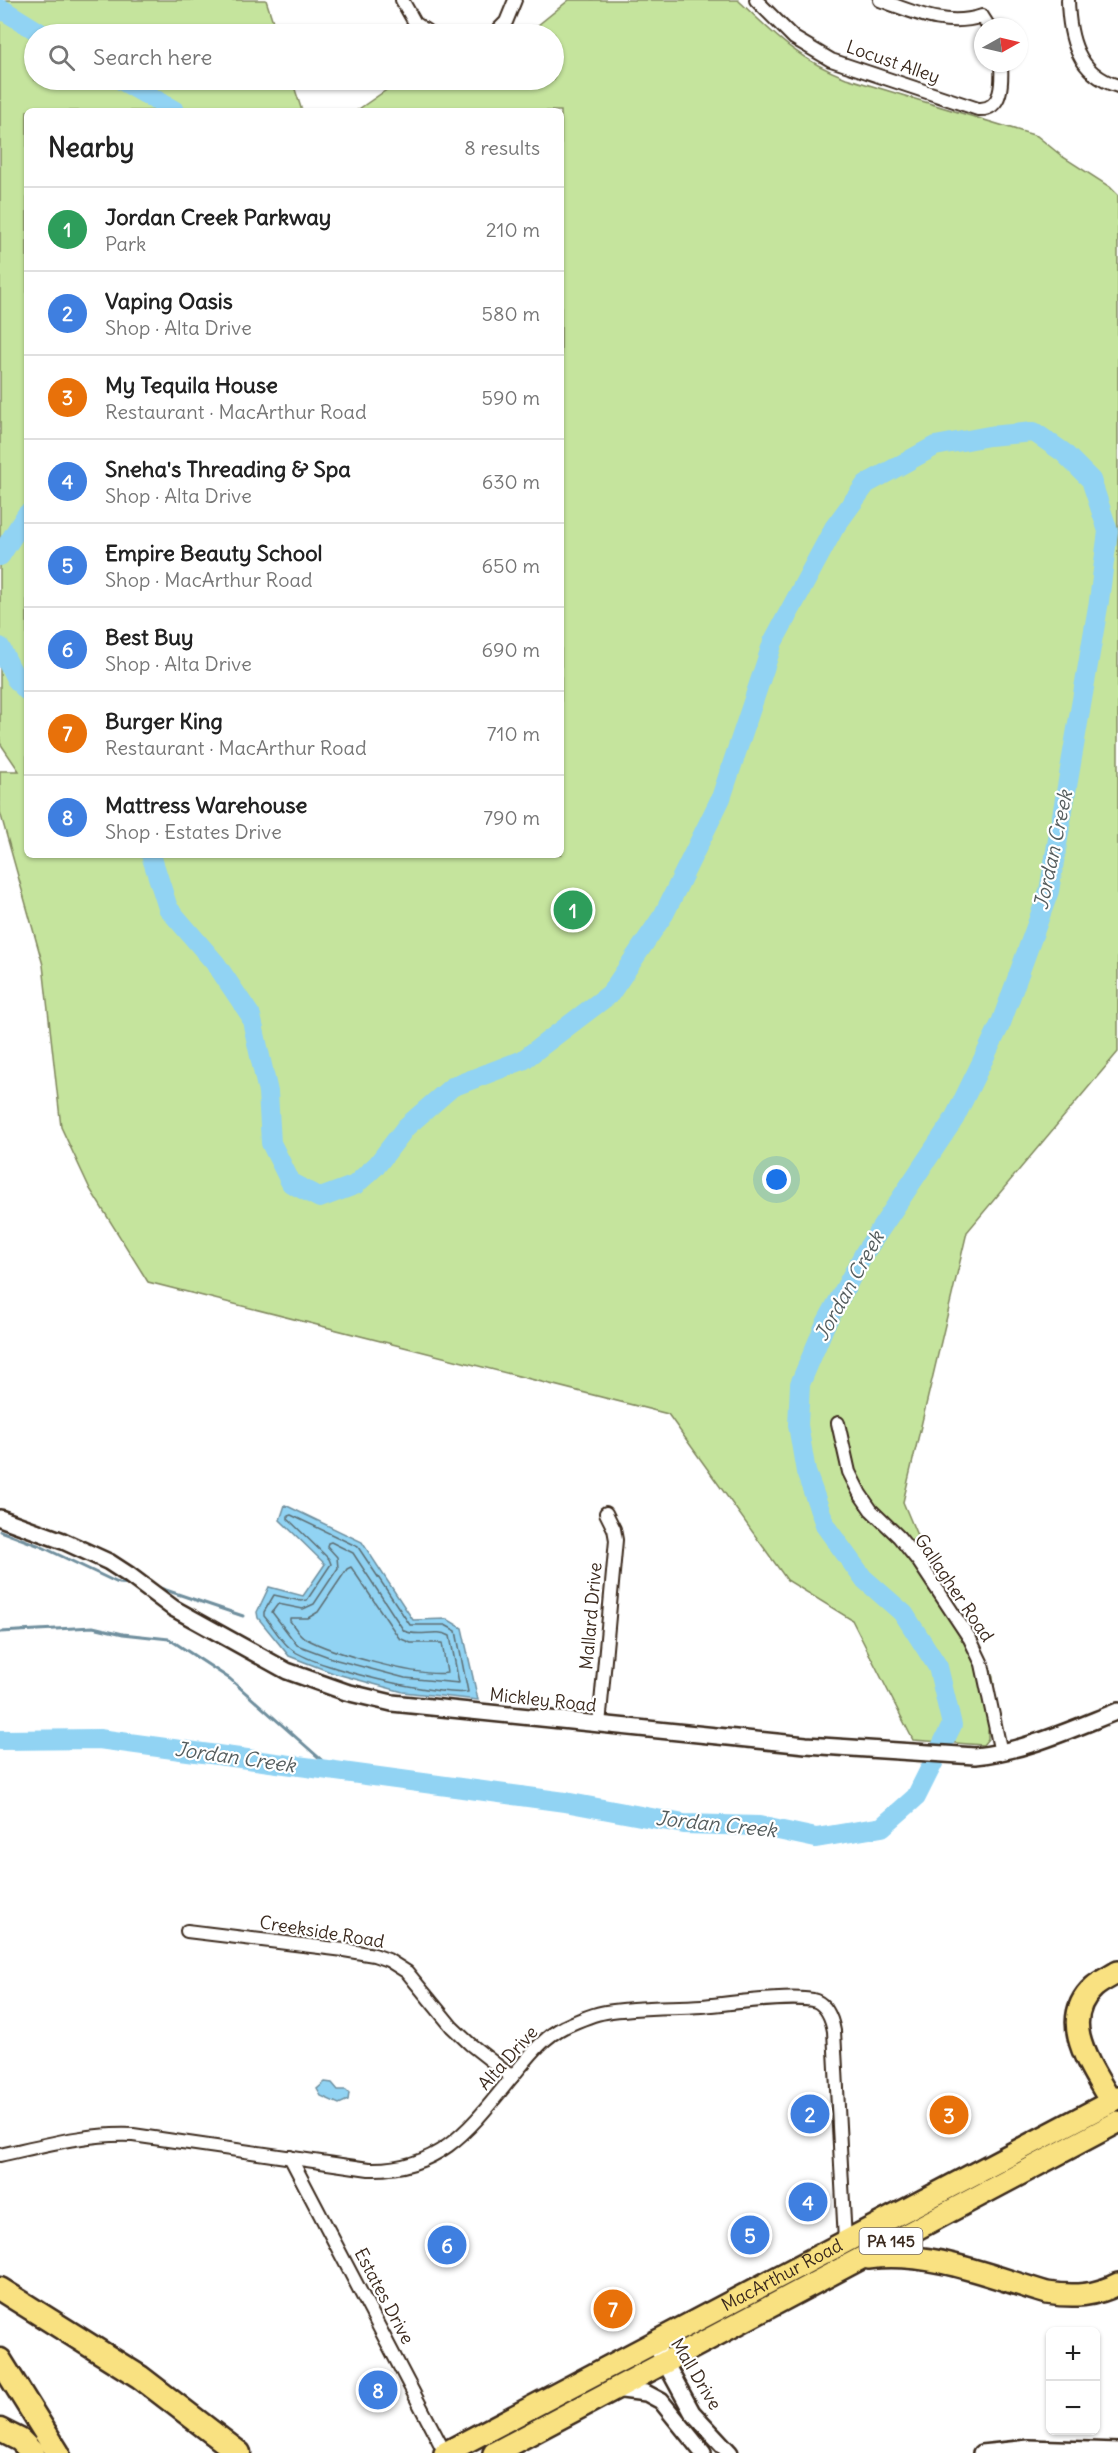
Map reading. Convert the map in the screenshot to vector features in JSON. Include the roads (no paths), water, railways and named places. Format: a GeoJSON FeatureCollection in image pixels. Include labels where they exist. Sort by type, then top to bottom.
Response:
{"type":"FeatureCollection","features":[{"type":"Feature","properties":{"kind":"highway"},"geometry":{"type":"LineString","coordinates":[[1114,2100],[1081,2048],[1077,2024],[1079,2013],[1090,1992],[1095,1986],[1118,1972]]}},
{"type":"Feature","properties":{"kind":"highway","name":"MacArthur Road"},"geometry":{"type":"LineString","coordinates":[[445,2453],[1114,2100]]}},
{"type":"Feature","properties":{"kind":"highway","name":"MacArthur Road"},"geometry":{"type":"LineString","coordinates":[[494,2453],[1118,2122]]}},
{"type":"Feature","properties":{"kind":"highway"},"geometry":{"type":"LineString","coordinates":[[853,2261],[892,2255],[914,2256],[936,2260],[1047,2293],[1066,2296],[1097,2292],[1118,2284]]}},
{"type":"Feature","properties":{"kind":"highway"},"geometry":{"type":"LineString","coordinates":[[0,2289],[140,2377],[239,2453]]}},
{"type":"Feature","properties":{"kind":"highway"},"geometry":{"type":"LineString","coordinates":[[0,2360],[58,2453]]}},
{"type":"Feature","properties":{"kind":"highway"},"geometry":{"type":"LineString","coordinates":[[0,2389],[40,2453]]}},
{"type":"Feature","properties":{"kind":"highway"},"geometry":{"type":"LineString","coordinates":[[0,2430],[20,2440],[33,2453]]}},
{"type":"Feature","properties":{"kind":"street"},"geometry":{"type":"LineString","coordinates":[[402,0],[416,24]]}},
{"type":"Feature","properties":{"kind":"street"},"geometry":{"type":"LineString","coordinates":[[504,24],[516,0]]}},
{"type":"Feature","properties":{"kind":"street","name":"Locust Alley"},"geometry":{"type":"LineString","coordinates":[[756,0],[794,38],[831,60],[978,109],[991,107],[996,103],[1002,72]]}},
{"type":"Feature","properties":{"kind":"street"},"geometry":{"type":"LineString","coordinates":[[880,0],[913,5],[944,21],[974,19]]}},
{"type":"Feature","properties":{"kind":"street"},"geometry":{"type":"LineString","coordinates":[[1068,0],[1070,34],[1080,57],[1100,78],[1118,86]]}},
{"type":"Feature","properties":{"kind":"street","name":"Gallagher Road"},"geometry":{"type":"LineString","coordinates":[[838,1423],[849,1472],[860,1494],[871,1510],[899,1537],[919,1562],[970,1639],[982,1664],[1001,1753]]}},
{"type":"Feature","properties":{"kind":"street","name":"Mallard Drive"},"geometry":{"type":"LineString","coordinates":[[599,1725],[616,1540],[614,1529],[606,1513]]}},
{"type":"Feature","properties":{"kind":"street","name":"Mickley Road"},"geometry":{"type":"LineString","coordinates":[[0,1518],[71,1544],[129,1575],[173,1608],[287,1671],[346,1692],[416,1707],[895,1752],[975,1756],[1001,1753],[1118,1711]]}},
{"type":"Feature","properties":{"kind":"street","name":"Creekside Road"},"geometry":{"type":"LineString","coordinates":[[187,1931],[364,1953],[388,1960],[407,1972],[452,2027],[470,2044],[512,2077]]}},
{"type":"Feature","properties":{"kind":"street","name":"Alta Drive"},"geometry":{"type":"LineString","coordinates":[[0,2155],[76,2138],[112,2134],[369,2169],[394,2168],[418,2163],[450,2146],[467,2131],[535,2050],[554,2034],[579,2020],[605,2012],[791,1999],[811,2000],[819,2002],[832,2021],[834,2031],[845,2241]]}},
{"type":"Feature","properties":{"kind":"street","name":"Estates Drive"},"geometry":{"type":"LineString","coordinates":[[290,2157],[445,2453]]}},
{"type":"Feature","properties":{"kind":"street","name":"Mall Drive"},"geometry":{"type":"LineString","coordinates":[[654,2342],[692,2412],[730,2453]]}},
{"type":"Feature","properties":{"kind":"street"},"geometry":{"type":"LineString","coordinates":[[614,2390],[646,2393],[661,2401],[703,2453]]}},
{"type":"Feature","properties":{"kind":"street"},"geometry":{"type":"LineString","coordinates":[[981,2453],[1029,2448],[1118,2451]]}},
{"type":"Feature","properties":{"kind":"water"},"geometry":{"type":"Polygon","coordinates":[[[285,1505],[362,1542],[413,1620],[447,1619],[462,1628],[478,1700],[403,1692],[333,1673],[289,1656],[258,1618],[257,1612],[269,1587],[303,1596],[325,1564],[280,1520],[285,1505]]]}},
{"type":"Feature","properties":{"kind":"water"},"geometry":{"type":"Polygon","coordinates":[[[325,2082],[332,2083],[338,2090],[346,2090],[349,2093],[348,2100],[339,2104],[321,2096],[317,2089],[325,2082]]]}},
{"type":"Feature","properties":{"kind":"waterway","name":"Jordan Creek"},"geometry":{"type":"LineString","coordinates":[[0,8],[26,24]]}},
{"type":"Feature","properties":{"kind":"waterway","name":"Jordan Creek"},"geometry":{"type":"LineString","coordinates":[[138,90],[170,108]]}},
{"type":"Feature","properties":{"kind":"waterway","name":"Jordan Creek"},"geometry":{"type":"LineString","coordinates":[[0,1740],[99,1739],[565,1802],[684,1824],[759,1826],[816,1838],[882,1827],[916,1797],[952,1725],[938,1667],[904,1614],[863,1578],[826,1527],[806,1472],[798,1425],[800,1384],[825,1325],[865,1252],[954,1119],[1001,1023],[1049,891],[1099,601],[1108,531],[1091,480],[1063,452],[1034,432],[989,436],[935,446],[866,484],[834,528],[773,642],[721,798],[664,914],[610,994],[523,1060],[452,1087],[406,1127],[377,1165],[355,1185],[320,1198],[291,1183],[271,1143],[268,1092],[251,1016],[216,964],[168,908],[152,858]]}},
{"type":"Feature","properties":{"kind":"waterway","name":"Jordan Creek"},"geometry":{"type":"LineString","coordinates":[[0,556],[24,519]]}},
{"type":"Feature","properties":{"kind":"waterway","name":"Jordan Creek"},"geometry":{"type":"LineString","coordinates":[[0,647],[16,679],[24,688]]}},
{"type":"Feature","properties":{"kind":"waterway"},"geometry":{"type":"LineString","coordinates":[[0,1531],[40,1546],[118,1583],[132,1584]]}},
{"type":"Feature","properties":{"kind":"waterway"},"geometry":{"type":"LineString","coordinates":[[151,1585],[243,1616]]}},
{"type":"Feature","properties":{"kind":"waterway"},"geometry":{"type":"LineString","coordinates":[[0,1632],[93,1627],[123,1634],[169,1639],[230,1679],[334,1771]]}},
{"type":"Feature","properties":{"kind":"place","name":"Jordan Creek Parkway"},"geometry":{"type":"Point","coordinates":[573,910]}},
{"type":"Feature","properties":{"kind":"place","name":"Vaping Oasis"},"geometry":{"type":"Point","coordinates":[810,2114]}},
{"type":"Feature","properties":{"kind":"place","name":"My Tequila House"},"geometry":{"type":"Point","coordinates":[949,2115]}},
{"type":"Feature","properties":{"kind":"place","name":"Sneha's Threading & Spa"},"geometry":{"type":"Point","coordinates":[808,2202]}},
{"type":"Feature","properties":{"kind":"place","name":"Empire Beauty School"},"geometry":{"type":"Point","coordinates":[750,2235]}},
{"type":"Feature","properties":{"kind":"place","name":"Best Buy"},"geometry":{"type":"Point","coordinates":[447,2245]}},
{"type":"Feature","properties":{"kind":"place","name":"Burger King"},"geometry":{"type":"Point","coordinates":[613,2309]}},
{"type":"Feature","properties":{"kind":"place","name":"Mattress Warehouse"},"geometry":{"type":"Point","coordinates":[378,2390]}}]}
